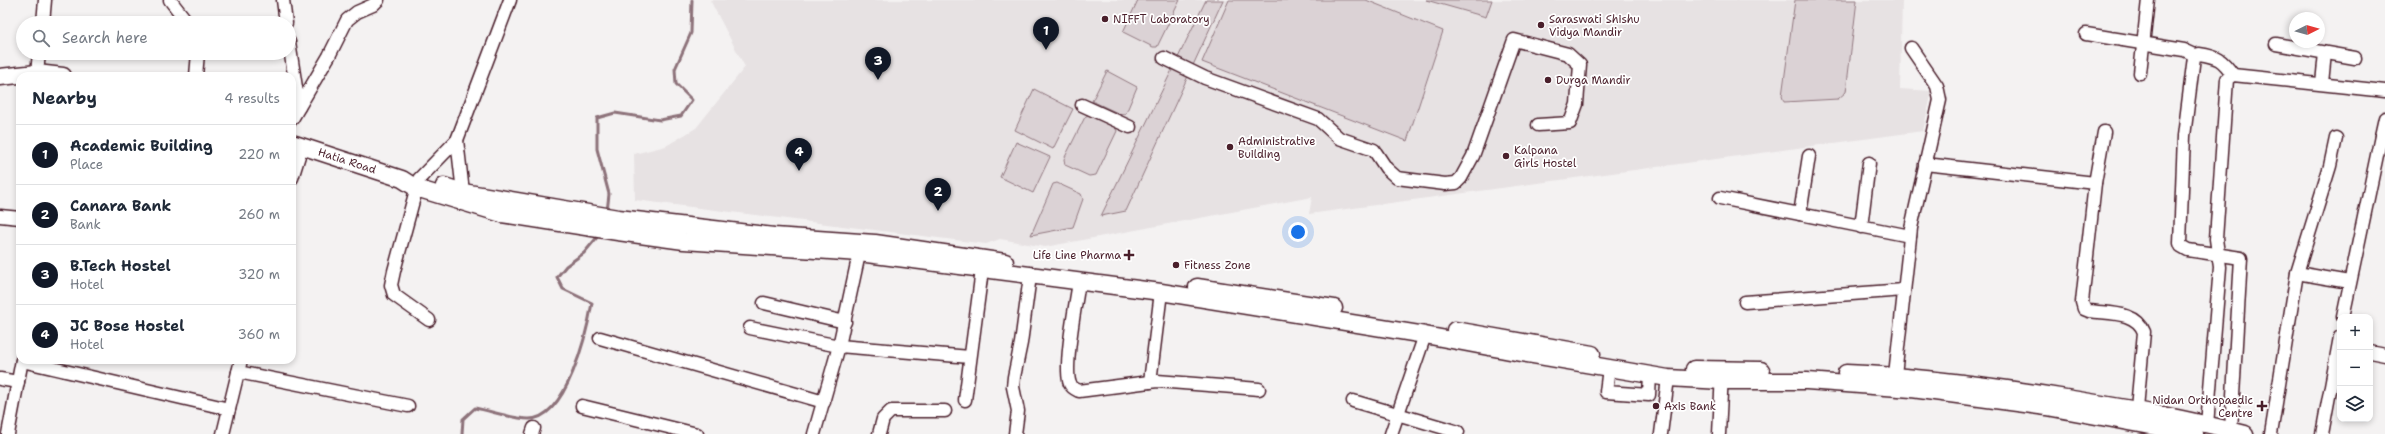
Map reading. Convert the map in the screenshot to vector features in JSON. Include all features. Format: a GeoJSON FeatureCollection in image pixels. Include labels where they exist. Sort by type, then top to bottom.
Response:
{"type":"FeatureCollection","features":[{"type":"Feature","properties":{"kind":"main road"},"geometry":{"type":"LineString","coordinates":[[0,77],[16,75]]}},
{"type":"Feature","properties":{"kind":"main road","name":"Hatia Road"},"geometry":{"type":"LineString","coordinates":[[297,144],[402,179],[462,197],[618,225],[753,234],[860,247]]}},
{"type":"Feature","properties":{"kind":"main road"},"geometry":{"type":"LineString","coordinates":[[860,247],[982,270],[1161,292],[1425,335],[1668,378],[1722,375],[1987,385],[2137,408],[2193,428]]}},
{"type":"Feature","properties":{"kind":"main road"},"geometry":{"type":"LineString","coordinates":[[860,247],[1251,294],[1656,366],[1722,375]]}},
{"type":"Feature","properties":{"kind":"main road"},"geometry":{"type":"LineString","coordinates":[[1894,381],[2025,404],[2193,428],[2238,432]]}},
{"type":"Feature","properties":{"kind":"street"},"geometry":{"type":"LineString","coordinates":[[44,16],[45,0]]}},
{"type":"Feature","properties":{"kind":"street"},"geometry":{"type":"LineString","coordinates":[[170,0],[183,16]]}},
{"type":"Feature","properties":{"kind":"street"},"geometry":{"type":"LineString","coordinates":[[283,0],[285,16]]}},
{"type":"Feature","properties":{"kind":"street"},"geometry":{"type":"LineString","coordinates":[[296,112],[347,20],[356,12],[373,5],[378,0]]}},
{"type":"Feature","properties":{"kind":"street"},"geometry":{"type":"LineString","coordinates":[[429,320],[394,295],[390,285],[418,184],[458,140],[510,0]]}},
{"type":"Feature","properties":{"kind":"street"},"geometry":{"type":"LineString","coordinates":[[2140,73],[2148,0]]}},
{"type":"Feature","properties":{"kind":"street"},"geometry":{"type":"LineString","coordinates":[[2086,34],[2184,50],[2195,54],[2211,56],[2222,60],[2233,75]]}},
{"type":"Feature","properties":{"kind":"street"},"geometry":{"type":"LineString","coordinates":[[1164,58],[1205,78],[1318,119],[1339,138],[1374,150],[1386,168],[1397,178],[1445,184],[1456,182],[1461,178],[1473,156],[1514,40],[1568,54],[1580,65],[1577,104],[1570,123],[1538,124]]}},
{"type":"Feature","properties":{"kind":"street"},"geometry":{"type":"LineString","coordinates":[[2276,44],[2355,58]]}},
{"type":"Feature","properties":{"kind":"street"},"geometry":{"type":"LineString","coordinates":[[1894,381],[1910,236],[1925,164],[1939,110],[1939,94],[1912,48]]}},
{"type":"Feature","properties":{"kind":"street"},"geometry":{"type":"LineString","coordinates":[[2322,83],[2325,52]]}},
{"type":"Feature","properties":{"kind":"street"},"geometry":{"type":"LineString","coordinates":[[2195,54],[2184,136],[2180,243],[2181,246],[2188,250],[2237,256],[2241,261],[2238,432]]}},
{"type":"Feature","properties":{"kind":"street"},"geometry":{"type":"LineString","coordinates":[[32,72],[36,60]]}},
{"type":"Feature","properties":{"kind":"street"},"geometry":{"type":"LineString","coordinates":[[196,72],[197,60]]}},
{"type":"Feature","properties":{"kind":"street"},"geometry":{"type":"LineString","coordinates":[[292,60],[294,72]]}},
{"type":"Feature","properties":{"kind":"street"},"geometry":{"type":"LineString","coordinates":[[2193,428],[2220,267],[2216,239],[2225,84],[2227,79],[2233,75],[2322,83],[2385,91]]}},
{"type":"Feature","properties":{"kind":"street"},"geometry":{"type":"LineString","coordinates":[[296,88],[299,107]]}},
{"type":"Feature","properties":{"kind":"street"},"geometry":{"type":"LineString","coordinates":[[1082,105],[1130,126]]}},
{"type":"Feature","properties":{"kind":"street"},"geometry":{"type":"LineString","coordinates":[[2344,314],[2349,282],[2383,136],[2385,118]]}},
{"type":"Feature","properties":{"kind":"street"},"geometry":{"type":"LineString","coordinates":[[2104,132],[2095,183],[2082,306],[2089,311],[2132,317],[2141,325],[2144,332],[2137,408]]}},
{"type":"Feature","properties":{"kind":"street"},"geometry":{"type":"LineString","coordinates":[[2271,434],[2297,273],[2330,166],[2336,138]]}},
{"type":"Feature","properties":{"kind":"street"},"geometry":{"type":"LineString","coordinates":[[458,140],[462,197]]}},
{"type":"Feature","properties":{"kind":"street"},"geometry":{"type":"LineString","coordinates":[[1800,214],[1809,156]]}},
{"type":"Feature","properties":{"kind":"street"},"geometry":{"type":"LineString","coordinates":[[1861,227],[1869,163]]}},
{"type":"Feature","properties":{"kind":"street"},"geometry":{"type":"LineString","coordinates":[[1925,164],[2095,183]]}},
{"type":"Feature","properties":{"kind":"street"},"geometry":{"type":"LineString","coordinates":[[1720,198],[1910,236]]}},
{"type":"Feature","properties":{"kind":"street"},"geometry":{"type":"LineString","coordinates":[[0,216],[16,218]]}},
{"type":"Feature","properties":{"kind":"street"},"geometry":{"type":"LineString","coordinates":[[814,434],[845,322],[860,247]]}},
{"type":"Feature","properties":{"kind":"street"},"geometry":{"type":"LineString","coordinates":[[965,400],[982,270]]}},
{"type":"Feature","properties":{"kind":"street"},"geometry":{"type":"LineString","coordinates":[[2297,273],[2349,282]]}},
{"type":"Feature","properties":{"kind":"street"},"geometry":{"type":"LineString","coordinates":[[1015,434],[1018,411],[1013,387],[1021,343],[1030,276]]}},
{"type":"Feature","properties":{"kind":"street"},"geometry":{"type":"LineString","coordinates":[[1079,282],[1069,364],[1070,384],[1074,389],[1079,391],[1150,382],[1259,389]]}},
{"type":"Feature","properties":{"kind":"street"},"geometry":{"type":"LineString","coordinates":[[1745,302],[1904,290]]}},
{"type":"Feature","properties":{"kind":"street"},"geometry":{"type":"LineString","coordinates":[[1150,382],[1161,292]]}},
{"type":"Feature","properties":{"kind":"street"},"geometry":{"type":"LineString","coordinates":[[764,303],[845,322]]}},
{"type":"Feature","properties":{"kind":"street"},"geometry":{"type":"LineString","coordinates":[[750,328],[839,346],[970,357]]}},
{"type":"Feature","properties":{"kind":"street"},"geometry":{"type":"LineString","coordinates":[[1391,434],[1425,335]]}},
{"type":"Feature","properties":{"kind":"street"},"geometry":{"type":"LineString","coordinates":[[600,338],[824,402]]}},
{"type":"Feature","properties":{"kind":"street"},"geometry":{"type":"LineString","coordinates":[[2322,434],[2338,350]]}},
{"type":"Feature","properties":{"kind":"street"},"geometry":{"type":"LineString","coordinates":[[2373,353],[2385,355]]}},
{"type":"Feature","properties":{"kind":"street"},"geometry":{"type":"LineString","coordinates":[[8,434],[21,364]]}},
{"type":"Feature","properties":{"kind":"street"},"geometry":{"type":"LineString","coordinates":[[35,364],[229,409]]}},
{"type":"Feature","properties":{"kind":"street"},"geometry":{"type":"LineString","coordinates":[[223,434],[239,366],[408,406]]}},
{"type":"Feature","properties":{"kind":"street"},"geometry":{"type":"LineString","coordinates":[[1609,368],[1606,392],[1649,395],[1650,375]]}},
{"type":"Feature","properties":{"kind":"street"},"geometry":{"type":"LineString","coordinates":[[1720,434],[1722,375]]}},
{"type":"Feature","properties":{"kind":"street"},"geometry":{"type":"LineString","coordinates":[[1662,434],[1668,378]]}},
{"type":"Feature","properties":{"kind":"street"},"geometry":{"type":"LineString","coordinates":[[0,379],[18,382]]}},
{"type":"Feature","properties":{"kind":"street"},"geometry":{"type":"LineString","coordinates":[[1353,401],[1458,432]]}},
{"type":"Feature","properties":{"kind":"street"},"geometry":{"type":"LineString","coordinates":[[582,406],[697,434]]}},
{"type":"Feature","properties":{"kind":"street"},"geometry":{"type":"LineString","coordinates":[[879,434],[883,419],[891,411],[944,411]]}},
{"type":"Feature","properties":{"kind":"shaded area"},"geometry":{"type":"Polygon","coordinates":[[[710,0],[1902,0],[1900,89],[1932,91],[1923,131],[1309,214],[1312,197],[1045,247],[1000,239],[986,244],[635,200],[634,154],[666,146],[696,128],[745,67],[710,0]]]}},
{"type":"Feature","properties":{"kind":"shaded area"},"geometry":{"type":"Polygon","coordinates":[[[1138,0],[1180,0],[1157,47],[1153,47],[1123,32],[1138,0]]]}},
{"type":"Feature","properties":{"kind":"shaded area"},"geometry":{"type":"Polygon","coordinates":[[[1206,0],[1223,0],[1126,211],[1101,216],[1206,0]]]}},
{"type":"Feature","properties":{"kind":"shaded area"},"geometry":{"type":"Polygon","coordinates":[[[1229,0],[1366,0],[1443,31],[1407,141],[1202,62],[1229,0]]]}},
{"type":"Feature","properties":{"kind":"shaded area"},"geometry":{"type":"Polygon","coordinates":[[[1426,0],[1492,0],[1486,17],[1426,0]]]}},
{"type":"Feature","properties":{"kind":"shaded area"},"geometry":{"type":"Polygon","coordinates":[[[1795,0],[1857,0],[1846,92],[1838,99],[1784,102],[1782,96],[1795,0]]]}},
{"type":"Feature","properties":{"kind":"shaded area"},"geometry":{"type":"Polygon","coordinates":[[[1107,71],[1137,87],[1126,113],[1122,115],[1092,101],[1107,71]]]}},
{"type":"Feature","properties":{"kind":"shaded area"},"geometry":{"type":"Polygon","coordinates":[[[1034,89],[1073,109],[1053,149],[1015,130],[1034,89]]]}},
{"type":"Feature","properties":{"kind":"shaded area"},"geometry":{"type":"Polygon","coordinates":[[[1089,114],[1115,127],[1117,131],[1096,175],[1089,176],[1065,165],[1064,159],[1085,117],[1089,114]]]}},
{"type":"Feature","properties":{"kind":"shaded area"},"geometry":{"type":"Polygon","coordinates":[[[1016,142],[1050,157],[1033,193],[1000,177],[1016,142]]]}},
{"type":"Feature","properties":{"kind":"shaded area"},"geometry":{"type":"Polygon","coordinates":[[[1057,183],[1081,194],[1083,199],[1073,227],[1031,235],[1053,184],[1057,183]]]}},
{"type":"Feature","properties":{"kind":"waterway"},"geometry":{"type":"LineString","coordinates":[[607,212],[609,194],[597,149],[597,118],[615,113],[660,120],[681,116],[692,100],[676,84],[675,69],[691,33],[692,0]]}},
{"type":"Feature","properties":{"kind":"waterway"},"geometry":{"type":"LineString","coordinates":[[462,434],[463,419],[475,408],[529,419],[542,415],[554,405],[573,372],[580,352],[592,303],[563,289],[557,277],[566,266],[584,253],[599,235]]}},
{"type":"Feature","properties":{"kind":"place","name":"NIFFT Laboratory"},"geometry":{"type":"Point","coordinates":[1105,19]}},
{"type":"Feature","properties":{"kind":"place","name":"Saraswati Shishu Vidya Mandir"},"geometry":{"type":"Point","coordinates":[1541,25]}},
{"type":"Feature","properties":{"kind":"place","name":"Academic Building"},"geometry":{"type":"Point","coordinates":[1046,50]}},
{"type":"Feature","properties":{"kind":"place","name":"B.Tech Hostel"},"geometry":{"type":"Point","coordinates":[878,80]}},
{"type":"Feature","properties":{"kind":"place","name":"Durga Mandir"},"geometry":{"type":"Point","coordinates":[1548,80]}},
{"type":"Feature","properties":{"kind":"place","name":"Administrative Building"},"geometry":{"type":"Point","coordinates":[1230,147]}},
{"type":"Feature","properties":{"kind":"place","name":"Kalpana Girls Hostel"},"geometry":{"type":"Point","coordinates":[1506,156]}},
{"type":"Feature","properties":{"kind":"place","name":"JC Bose Hostel"},"geometry":{"type":"Point","coordinates":[799,171]}},
{"type":"Feature","properties":{"kind":"place","name":"Canara Bank"},"geometry":{"type":"Point","coordinates":[938,211]}},
{"type":"Feature","properties":{"kind":"place","name":"Life Line Pharma"},"geometry":{"type":"Point","coordinates":[1129,255]}},
{"type":"Feature","properties":{"kind":"place","name":"Fitness Zone"},"geometry":{"type":"Point","coordinates":[1176,265]}},
{"type":"Feature","properties":{"kind":"place","name":"Axis Bank"},"geometry":{"type":"Point","coordinates":[1656,406]}},
{"type":"Feature","properties":{"kind":"place","name":"Nidan Orthopaedic Centre"},"geometry":{"type":"Point","coordinates":[2262,406]}}]}
